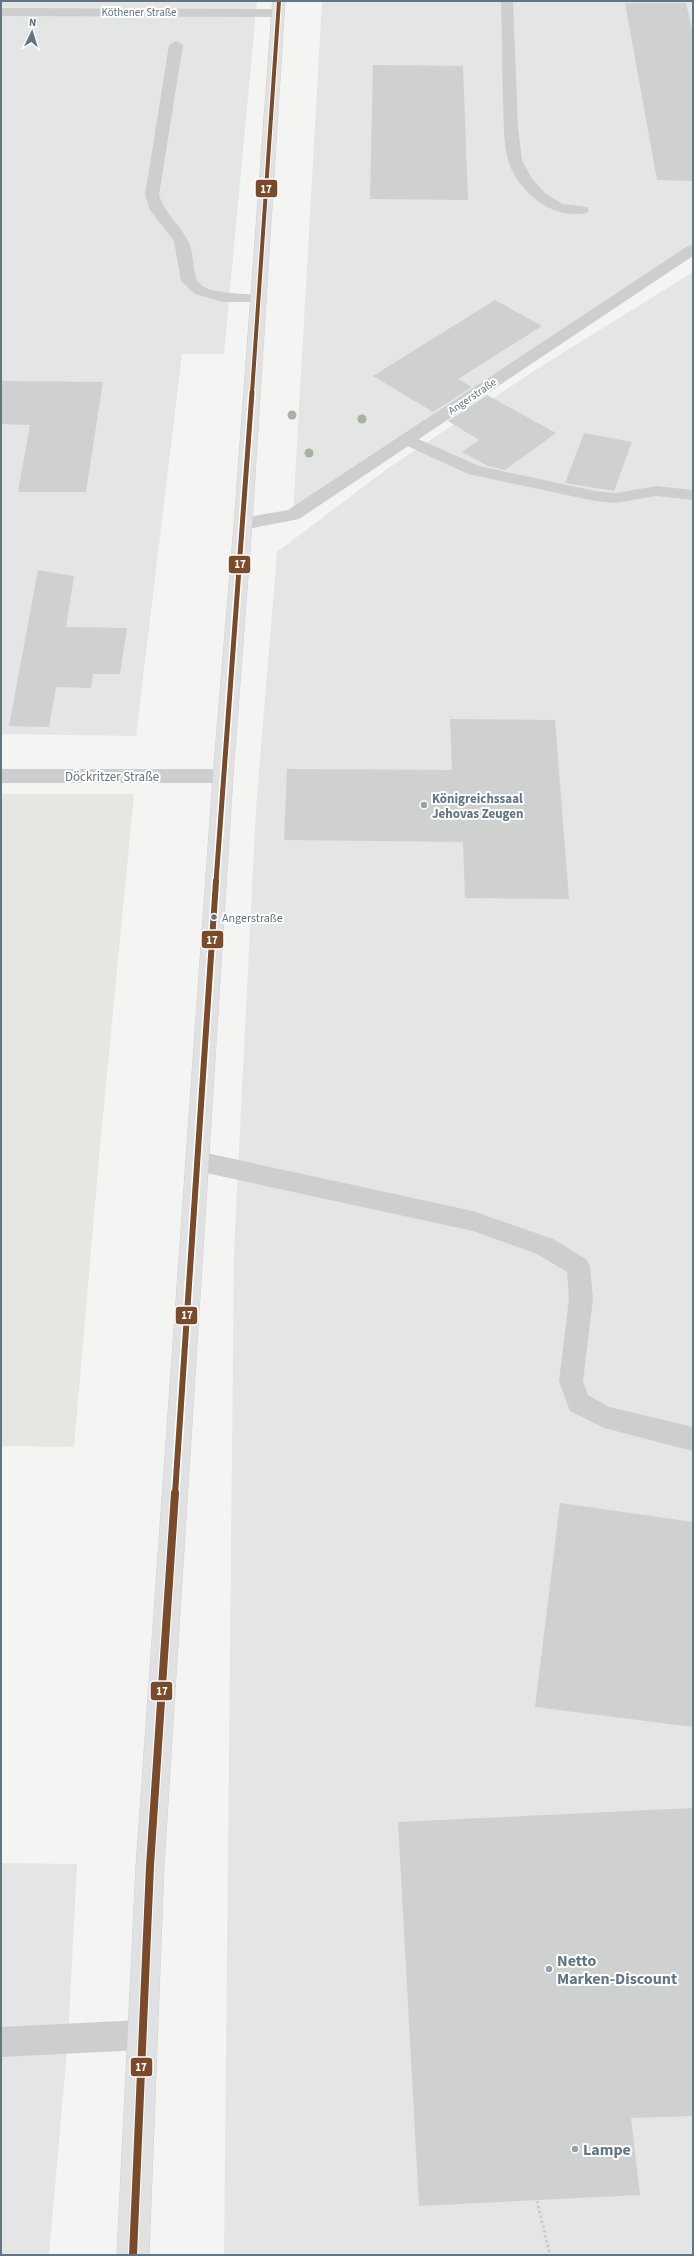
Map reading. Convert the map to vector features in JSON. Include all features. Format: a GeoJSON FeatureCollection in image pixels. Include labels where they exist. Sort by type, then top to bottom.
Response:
{"type":"FeatureCollection","features":[{"type":"Feature","properties":{"kind":"main road","name":"Köthener Straße"},"geometry":{"type":"LineString","coordinates":[[133,2255],[141,2036],[150,1858],[223,776],[243,524],[278,7]]}},
{"type":"Feature","properties":{"kind":"street"},"geometry":{"type":"LineString","coordinates":[[507,1],[511,128],[516,160],[525,179],[541,197],[559,208],[582,210]]}},
{"type":"Feature","properties":{"kind":"street","name":"Köthener Straße"},"geometry":{"type":"LineString","coordinates":[[1,12],[278,7]]}},
{"type":"Feature","properties":{"kind":"street"},"geometry":{"type":"LineString","coordinates":[[176,45],[152,195],[157,210],[181,240],[189,281],[194,286],[200,291],[223,297],[258,299]]}},
{"type":"Feature","properties":{"kind":"street","name":"Angerstraße"},"geometry":{"type":"LineString","coordinates":[[243,524],[293,515],[693,249]]}},
{"type":"Feature","properties":{"kind":"street"},"geometry":{"type":"LineString","coordinates":[[407,439],[474,470],[595,496],[616,498],[656,491],[693,495]]}},
{"type":"Feature","properties":{"kind":"street","name":"Döckritzer Straße"},"geometry":{"type":"LineString","coordinates":[[1,776],[223,776]]}},
{"type":"Feature","properties":{"kind":"street"},"geometry":{"type":"LineString","coordinates":[[197,1161],[473,1221],[546,1246],[578,1266],[582,1299],[571,1381],[579,1403],[604,1418],[693,1439]]}},
{"type":"Feature","properties":{"kind":"street"},"geometry":{"type":"LineString","coordinates":[[1,2042],[141,2036]]}},
{"type":"Feature","properties":{"kind":"path"},"geometry":{"type":"LineString","coordinates":[[537,2201],[550,2255]]}},
{"type":"Feature","properties":{"kind":"shaded area"},"geometry":{"type":"Polygon","coordinates":[[[1,1],[257,1],[224,354],[182,354],[136,736],[1,734],[1,1]]]}},
{"type":"Feature","properties":{"kind":"shaded area"},"geometry":{"type":"Polygon","coordinates":[[[322,1],[693,1],[693,249],[293,515],[322,1]]]}},
{"type":"Feature","properties":{"kind":"shaded area"},"geometry":{"type":"Polygon","coordinates":[[[693,272],[693,2255],[224,2255],[234,1250],[256,808],[277,552],[387,469],[537,369],[693,272]]]}},
{"type":"Feature","properties":{"kind":"shaded area"},"geometry":{"type":"Polygon","coordinates":[[[1,794],[134,794],[100,1147],[74,1447],[1,1446],[1,794]]]}},
{"type":"Feature","properties":{"kind":"shaded area"},"geometry":{"type":"Polygon","coordinates":[[[1,1863],[77,1864],[68,2040],[49,2255],[1,2255],[1,1863]]]}},
{"type":"Feature","properties":{"kind":"building"},"geometry":{"type":"Polygon","coordinates":[[[625,3],[686,3],[693,34],[693,181],[657,180],[625,3]]]}},
{"type":"Feature","properties":{"kind":"building"},"geometry":{"type":"Polygon","coordinates":[[[373,65],[463,66],[468,200],[370,199],[373,65]]]}},
{"type":"Feature","properties":{"kind":"building"},"geometry":{"type":"Polygon","coordinates":[[[495,300],[542,326],[458,379],[472,387],[433,412],[373,376],[495,300]]]}},
{"type":"Feature","properties":{"kind":"building"},"geometry":{"type":"Polygon","coordinates":[[[1,381],[103,382],[86,492],[18,492],[30,425],[1,424],[1,381]]]}},
{"type":"Feature","properties":{"kind":"building"},"geometry":{"type":"Polygon","coordinates":[[[487,395],[556,433],[505,470],[488,466],[462,452],[479,440],[448,421],[487,395]]]}},
{"type":"Feature","properties":{"kind":"building"},"geometry":{"type":"Polygon","coordinates":[[[584,433],[632,442],[614,491],[565,483],[584,433]]]}},
{"type":"Feature","properties":{"kind":"building"},"geometry":{"type":"Polygon","coordinates":[[[38,570],[74,576],[66,627],[127,628],[120,674],[93,674],[91,688],[56,687],[49,727],[9,726],[38,570]]]}},
{"type":"Feature","properties":{"kind":"building","name":"Königreichssaal Jehovas Zeugen"},"geometry":{"type":"Polygon","coordinates":[[[450,719],[555,720],[569,899],[465,898],[463,842],[284,840],[287,769],[452,770],[450,719]]]}},
{"type":"Feature","properties":{"kind":"building"},"geometry":{"type":"Polygon","coordinates":[[[560,1503],[693,1522],[693,1727],[535,1707],[560,1503]]]}},
{"type":"Feature","properties":{"kind":"building","name":"Netto Marken-Discount"},"geometry":{"type":"Polygon","coordinates":[[[693,1808],[693,2116],[631,2118],[640,2195],[419,2206],[398,1822],[693,1808]]]}},
{"type":"Feature","properties":{"kind":"transit line","name":"17"},"geometry":{"type":"LineString","coordinates":[[133,2255],[150,1866],[223,776],[243,524],[279,1]]}},
{"type":"Feature","properties":{"kind":"place","name":"Königreichssaal Jehovas Zeugen"},"geometry":{"type":"Point","coordinates":[424,805]}},
{"type":"Feature","properties":{"kind":"place","name":"Angerstraße"},"geometry":{"type":"Point","coordinates":[214,917]}},
{"type":"Feature","properties":{"kind":"place","name":"Netto Marken-Discount"},"geometry":{"type":"Point","coordinates":[549,1969]}},
{"type":"Feature","properties":{"kind":"place","name":"Lampe"},"geometry":{"type":"Point","coordinates":[575,2149]}}]}
